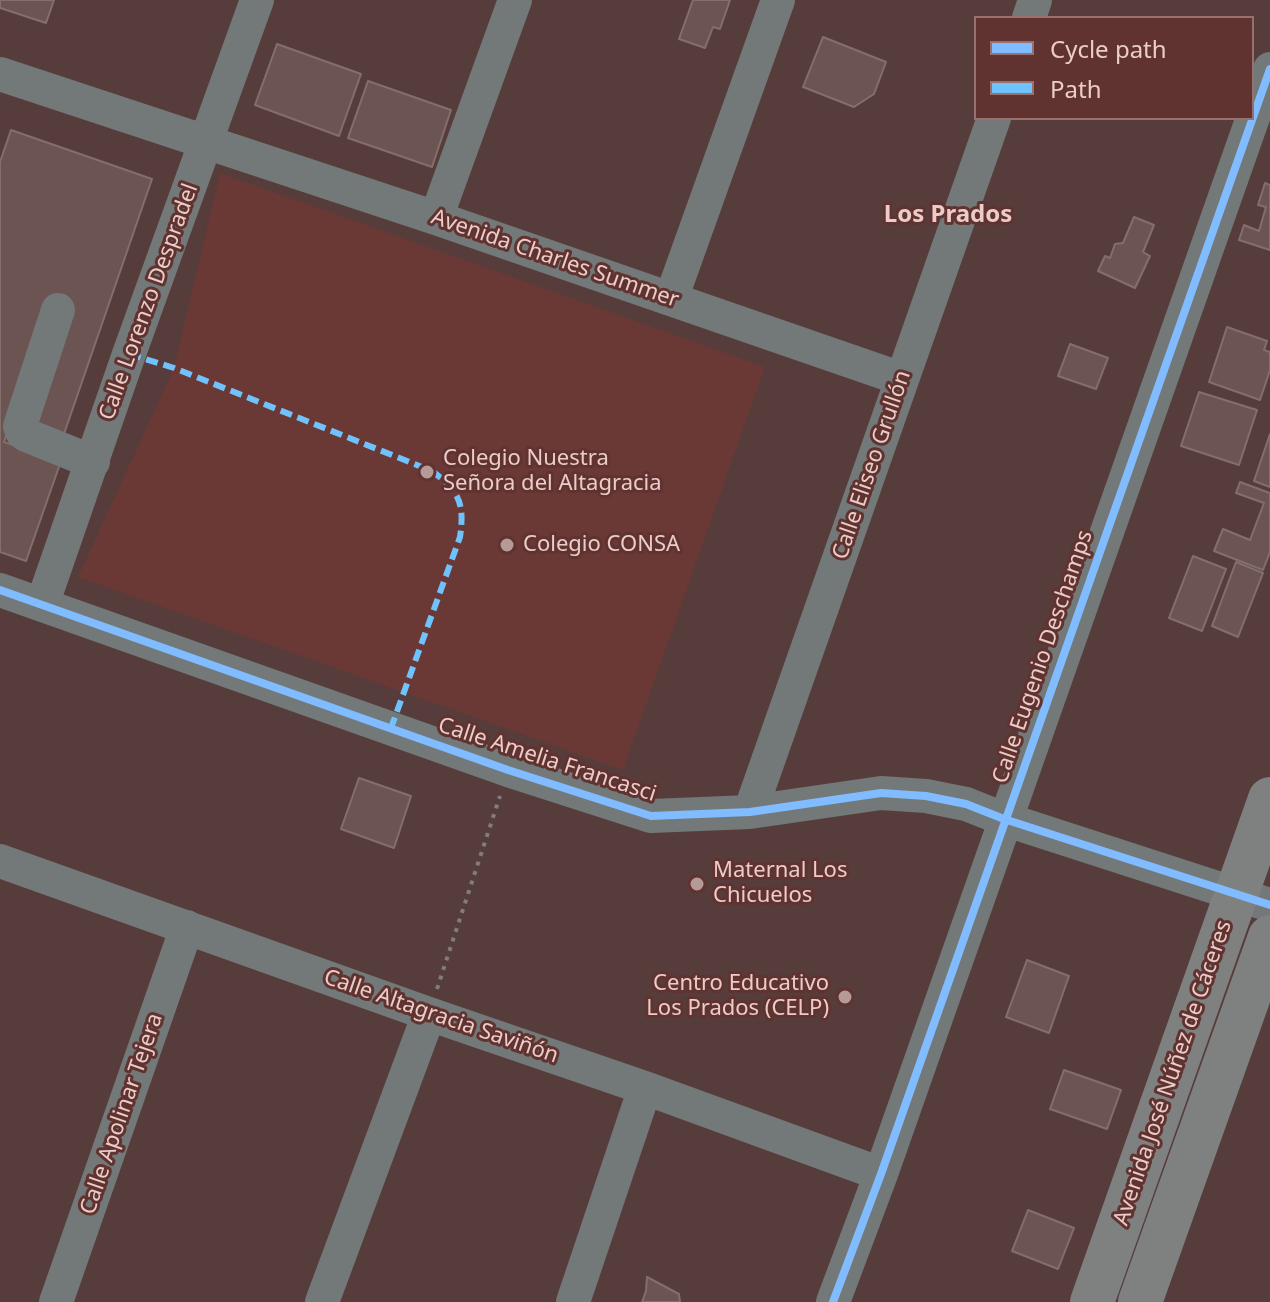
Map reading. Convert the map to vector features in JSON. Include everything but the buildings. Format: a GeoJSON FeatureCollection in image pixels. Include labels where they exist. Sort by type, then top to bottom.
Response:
{"type":"FeatureCollection","features":[{"type":"Feature","properties":{"kind":"main road","name":"Avenida José Núñez de Cáceres"},"geometry":{"type":"LineString","coordinates":[[1092,1302],[1253,899],[1270,799]]}},
{"type":"Feature","properties":{"kind":"main road","name":"Avenida José Núñez de Cáceres"},"geometry":{"type":"LineString","coordinates":[[1140,1302],[1270,937]]}},
{"type":"Feature","properties":{"kind":"street","name":"Calle Lorenzo Despradel"},"geometry":{"type":"LineString","coordinates":[[42,605],[257,0]]}},
{"type":"Feature","properties":{"kind":"street"},"geometry":{"type":"LineString","coordinates":[[436,218],[515,0]]}},
{"type":"Feature","properties":{"kind":"street"},"geometry":{"type":"LineString","coordinates":[[671,299],[778,0]]}},
{"type":"Feature","properties":{"kind":"street","name":"Calle Eugenio Deschamps"},"geometry":{"type":"LineString","coordinates":[[1254,114],[1270,69]]}},
{"type":"Feature","properties":{"kind":"street","name":"Avenida Charles Summer"},"geometry":{"type":"LineString","coordinates":[[0,75],[436,218],[902,379]]}},
{"type":"Feature","properties":{"kind":"street","name":"Calle Eliseo Grullón"},"geometry":{"type":"LineString","coordinates":[[750,812],[993,120]]}},
{"type":"Feature","properties":{"kind":"street","name":"Calle Eugenio Deschamps"},"geometry":{"type":"LineString","coordinates":[[833,1302],[881,1174],[1252,120]]}},
{"type":"Feature","properties":{"kind":"street"},"geometry":{"type":"LineString","coordinates":[[58,310],[20,426],[26,435],[93,462]]}},
{"type":"Feature","properties":{"kind":"street","name":"Calle Amelia Francasci"},"geometry":{"type":"LineString","coordinates":[[0,590],[508,770],[651,816],[750,812],[881,793],[926,796],[966,804],[1253,899]]}},
{"type":"Feature","properties":{"kind":"street","name":"Calle Altagracia Saviñón"},"geometry":{"type":"LineString","coordinates":[[0,861],[881,1174]]}},
{"type":"Feature","properties":{"kind":"street","name":"Calle Apolinar Tejera"},"geometry":{"type":"LineString","coordinates":[[56,1302],[187,927]]}},
{"type":"Feature","properties":{"kind":"street"},"geometry":{"type":"LineString","coordinates":[[322,1302],[429,1014]]}},
{"type":"Feature","properties":{"kind":"street"},"geometry":{"type":"LineString","coordinates":[[573,1302],[645,1088]]}},
{"type":"Feature","properties":{"kind":"path"},"geometry":{"type":"LineString","coordinates":[[429,1014],[508,770]]}},
{"type":"Feature","properties":{"kind":"shaded area","name":"Colegio Nuestra Señora del Altagracia"},"geometry":{"type":"Polygon","coordinates":[[[220,173],[765,367],[623,770],[78,577],[174,368],[220,173]]]}},
{"type":"Feature","properties":{"kind":"marked path"},"geometry":{"type":"LineString","coordinates":[[129,354],[174,368],[432,471],[454,492],[462,515],[460,537],[391,728]]}},
{"type":"Feature","properties":{"kind":"cycle path"},"geometry":{"type":"LineString","coordinates":[[1254,114],[1270,69]]}},
{"type":"Feature","properties":{"kind":"cycle path"},"geometry":{"type":"LineString","coordinates":[[833,1302],[881,1174],[1252,120]]}},
{"type":"Feature","properties":{"kind":"cycle path"},"geometry":{"type":"LineString","coordinates":[[0,590],[508,770],[651,816],[750,812],[881,793],[926,796],[966,804],[1270,905]]}},
{"type":"Feature","properties":{"kind":"place","name":"Colegio Nuestra Señora del Altagracia"},"geometry":{"type":"Point","coordinates":[427,472]}},
{"type":"Feature","properties":{"kind":"place","name":"Colegio CONSA"},"geometry":{"type":"Point","coordinates":[507,545]}},
{"type":"Feature","properties":{"kind":"place","name":"Maternal Los Chicuelos"},"geometry":{"type":"Point","coordinates":[697,884]}},
{"type":"Feature","properties":{"kind":"place","name":"Centro Educativo Los Prados (CELP)"},"geometry":{"type":"Point","coordinates":[845,997]}},
{"type":"Feature","properties":{"kind":"district","name":"Los Prados"},"geometry":{"type":"Point","coordinates":[948,215]}}]}
